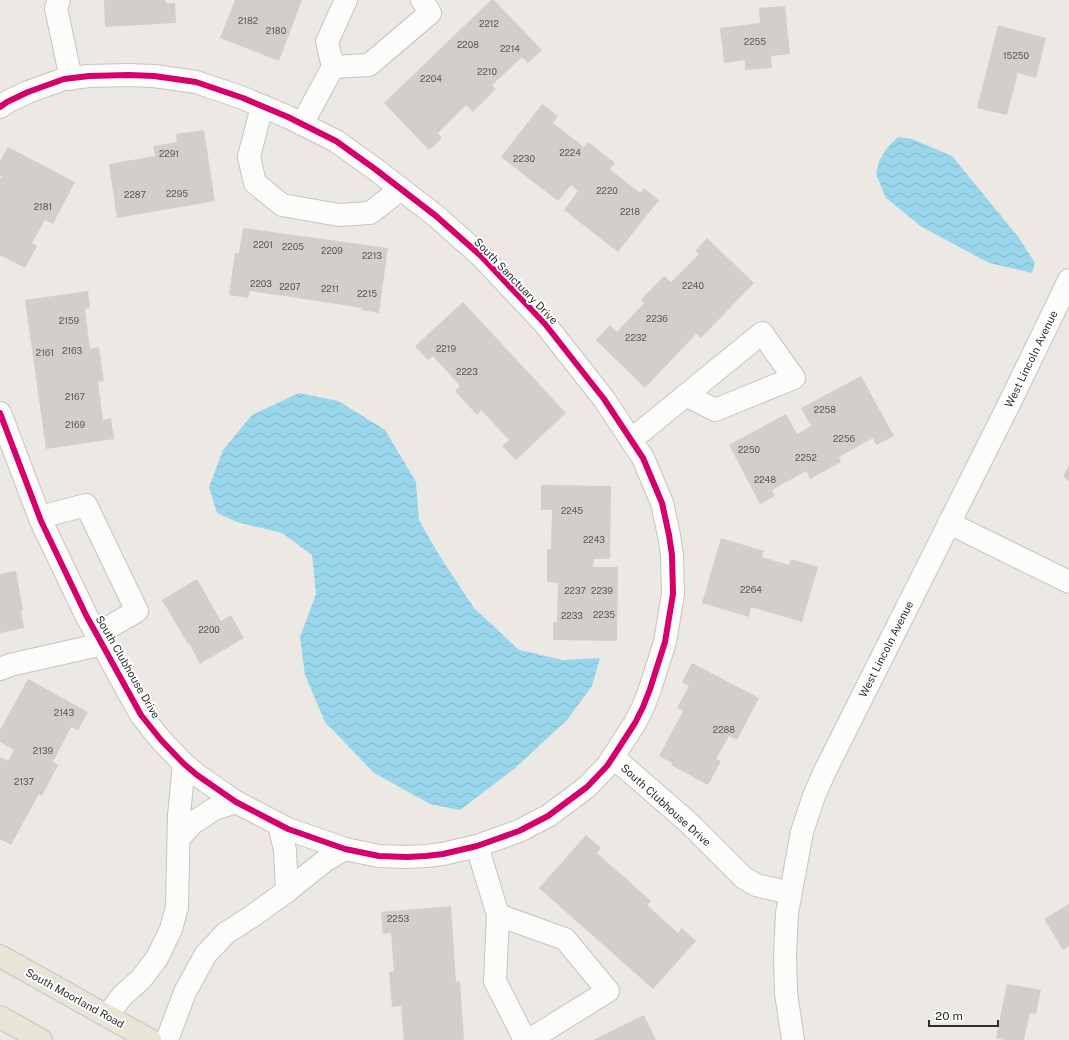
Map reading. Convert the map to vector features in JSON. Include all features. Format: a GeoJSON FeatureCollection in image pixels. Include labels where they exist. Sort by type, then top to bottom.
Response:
{"type":"FeatureCollection","features":[{"type":"Feature","properties":{"kind":"main road","name":"South Moorland Road"},"geometry":{"type":"LineString","coordinates":[[0,956],[150,1040]]}},
{"type":"Feature","properties":{"kind":"main road"},"geometry":{"type":"LineString","coordinates":[[0,1017],[41,1040]]}},
{"type":"Feature","properties":{"kind":"street"},"geometry":{"type":"LineString","coordinates":[[302,124],[333,67],[327,42],[346,0]]}},
{"type":"Feature","properties":{"kind":"street"},"geometry":{"type":"LineString","coordinates":[[333,67],[369,65],[430,13],[422,0]]}},
{"type":"Feature","properties":{"kind":"street"},"geometry":{"type":"LineString","coordinates":[[54,3],[71,78]]}},
{"type":"Feature","properties":{"kind":"street","name":"South Sanctuary Drive"},"geometry":{"type":"LineString","coordinates":[[0,107],[6,102],[28,92],[64,79],[71,78],[129,74],[196,82],[262,106],[336,141],[375,168],[436,216],[481,256],[545,324],[604,399],[643,458],[662,502],[672,556],[672,594],[665,642],[643,707],[635,723],[613,757]]}},
{"type":"Feature","properties":{"kind":"street"},"geometry":{"type":"LineString","coordinates":[[262,106],[249,157],[255,183],[282,206],[339,215],[370,213],[401,189]]}},
{"type":"Feature","properties":{"kind":"street","name":"West Lincoln Avenue"},"geometry":{"type":"LineString","coordinates":[[793,1040],[786,993],[785,954],[787,913],[802,832],[814,796],[824,773],[1012,398],[1069,280]]}},
{"type":"Feature","properties":{"kind":"street"},"geometry":{"type":"LineString","coordinates":[[631,440],[686,395]]}},
{"type":"Feature","properties":{"kind":"street"},"geometry":{"type":"LineString","coordinates":[[0,413],[8,461]]}},
{"type":"Feature","properties":{"kind":"street","name":"South Clubhouse Drive"},"geometry":{"type":"LineString","coordinates":[[8,461],[40,517],[86,615],[141,715],[161,740],[184,764],[197,775],[236,802],[288,829],[345,849],[379,856],[407,857],[444,854],[477,846],[519,831],[548,816],[587,787],[607,766],[613,757],[689,823],[744,878],[756,885],[790,893]]}},
{"type":"Feature","properties":{"kind":"street"},"geometry":{"type":"LineString","coordinates":[[0,669],[100,639],[137,612],[86,505],[40,517]]}},
{"type":"Feature","properties":{"kind":"street"},"geometry":{"type":"LineString","coordinates":[[949,523],[1069,582]]}},
{"type":"Feature","properties":{"kind":"street"},"geometry":{"type":"LineString","coordinates":[[107,1016],[122,996],[141,979],[157,958],[171,929],[177,907],[179,814],[184,764]]}},
{"type":"Feature","properties":{"kind":"street"},"geometry":{"type":"LineString","coordinates":[[178,838],[193,823],[214,809],[236,802]]}},
{"type":"Feature","properties":{"kind":"street"},"geometry":{"type":"LineString","coordinates":[[279,825],[285,850],[287,891]]}},
{"type":"Feature","properties":{"kind":"street"},"geometry":{"type":"LineString","coordinates":[[477,846],[498,915],[495,981],[527,1040],[608,991],[565,939],[498,915]]}},
{"type":"Feature","properties":{"kind":"street"},"geometry":{"type":"LineString","coordinates":[[167,1040],[185,992],[206,954],[226,933],[287,891],[326,860],[345,849]]}},
{"type":"Feature","properties":{"kind":"water"},"geometry":{"type":"Polygon","coordinates":[[[898,137],[912,139],[952,156],[1019,238],[1035,263],[1032,273],[989,263],[922,227],[886,198],[876,174],[879,161],[887,148],[898,137]]]}},
{"type":"Feature","properties":{"kind":"water"},"geometry":{"type":"Polygon","coordinates":[[[299,393],[338,401],[385,430],[416,482],[419,520],[439,555],[474,608],[519,650],[563,660],[600,658],[592,686],[567,720],[514,769],[460,810],[430,804],[374,773],[325,722],[305,675],[300,637],[316,594],[312,555],[282,533],[237,522],[217,513],[209,487],[223,450],[252,415],[299,393]]]}},
{"type":"Feature","properties":{"kind":"building"},"geometry":{"type":"Polygon","coordinates":[[[104,0],[166,0],[166,3],[175,3],[176,23],[105,27],[104,0]]]}},
{"type":"Feature","properties":{"kind":"building"},"geometry":{"type":"Polygon","coordinates":[[[235,0],[302,0],[279,61],[220,38],[235,0]]]}},
{"type":"Feature","properties":{"kind":"building"},"geometry":{"type":"Polygon","coordinates":[[[491,0],[494,0],[542,50],[528,63],[522,57],[492,85],[496,89],[473,112],[466,105],[438,133],[442,138],[429,150],[384,103],[491,0]]]}},
{"type":"Feature","properties":{"kind":"building"},"geometry":{"type":"Polygon","coordinates":[[[785,6],[790,54],[771,56],[772,68],[745,70],[745,60],[724,63],[720,28],[760,23],[759,8],[785,6]]]}},
{"type":"Feature","properties":{"kind":"building"},"geometry":{"type":"Polygon","coordinates":[[[998,25],[1046,38],[1036,78],[1018,73],[1007,115],[977,108],[998,25]]]}},
{"type":"Feature","properties":{"kind":"building"},"geometry":{"type":"Polygon","coordinates":[[[542,104],[558,116],[553,123],[584,147],[588,142],[615,163],[610,169],[640,193],[644,188],[659,200],[618,252],[564,210],[578,191],[571,185],[558,201],[501,157],[542,104]]]}},
{"type":"Feature","properties":{"kind":"building"},"geometry":{"type":"Polygon","coordinates":[[[204,130],[215,201],[117,218],[109,164],[155,156],[153,146],[177,142],[176,134],[204,130]]]}},
{"type":"Feature","properties":{"kind":"building"},"geometry":{"type":"Polygon","coordinates":[[[8,147],[75,182],[53,224],[45,220],[32,243],[37,246],[25,268],[0,255],[0,179],[2,176],[0,175],[0,161],[8,147]]]}},
{"type":"Feature","properties":{"kind":"building"},"geometry":{"type":"Polygon","coordinates":[[[243,228],[388,248],[379,313],[362,310],[363,308],[250,291],[248,298],[229,295],[235,253],[239,253],[243,228]]]}},
{"type":"Feature","properties":{"kind":"building"},"geometry":{"type":"Polygon","coordinates":[[[707,238],[754,283],[701,338],[696,334],[645,388],[596,340],[610,325],[617,332],[644,303],[641,300],[664,276],[671,282],[699,254],[695,251],[707,238]]]}},
{"type":"Feature","properties":{"kind":"building"},"geometry":{"type":"Polygon","coordinates":[[[88,291],[90,308],[85,309],[90,349],[99,347],[104,381],[98,382],[103,420],[111,418],[114,439],[46,449],[25,300],[88,291]]]}},
{"type":"Feature","properties":{"kind":"building"},"geometry":{"type":"Polygon","coordinates":[[[463,302],[566,413],[516,460],[502,446],[509,440],[481,410],[477,415],[455,391],[460,386],[433,356],[428,360],[415,346],[463,302]]]}},
{"type":"Feature","properties":{"kind":"building"},"geometry":{"type":"Polygon","coordinates":[[[861,376],[894,436],[876,445],[873,438],[839,457],[841,462],[810,479],[806,471],[772,490],[775,496],[760,504],[729,445],[786,414],[797,434],[811,426],[801,408],[861,376]]]}},
{"type":"Feature","properties":{"kind":"building"},"geometry":{"type":"Polygon","coordinates":[[[1069,465],[1069,481],[1063,477],[1069,465]]]}},
{"type":"Feature","properties":{"kind":"building"},"geometry":{"type":"Polygon","coordinates":[[[541,485],[611,486],[610,559],[594,559],[593,567],[618,567],[617,641],[553,640],[553,622],[557,622],[558,583],[547,582],[547,549],[551,549],[552,510],[541,510],[541,485]]]}},
{"type":"Feature","properties":{"kind":"building"},"geometry":{"type":"Polygon","coordinates":[[[721,538],[764,551],[762,557],[789,565],[791,559],[818,567],[802,622],[751,607],[749,617],[702,603],[721,538]]]}},
{"type":"Feature","properties":{"kind":"building"},"geometry":{"type":"Polygon","coordinates":[[[16,571],[23,611],[21,611],[24,628],[0,633],[0,574],[16,571]]]}},
{"type":"Feature","properties":{"kind":"building"},"geometry":{"type":"Polygon","coordinates":[[[197,579],[221,621],[231,615],[244,638],[200,664],[189,643],[188,644],[162,600],[197,579]]]}},
{"type":"Feature","properties":{"kind":"building"},"geometry":{"type":"Polygon","coordinates":[[[692,663],[759,698],[737,740],[729,736],[716,759],[721,761],[708,785],[671,765],[672,763],[659,756],[683,711],[677,708],[689,686],[682,682],[692,663]]]}},
{"type":"Feature","properties":{"kind":"building"},"geometry":{"type":"Polygon","coordinates":[[[28,679],[88,712],[78,730],[71,727],[53,762],[58,765],[42,796],[39,794],[11,845],[0,839],[0,757],[8,761],[14,750],[0,742],[0,730],[28,679]]]}},
{"type":"Feature","properties":{"kind":"building"},"geometry":{"type":"Polygon","coordinates":[[[586,835],[601,848],[597,853],[651,901],[647,905],[678,933],[682,928],[696,941],[653,989],[539,888],[586,835]]]}},
{"type":"Feature","properties":{"kind":"building"},"geometry":{"type":"Polygon","coordinates":[[[1069,904],[1069,946],[1063,950],[1044,919],[1069,904]]]}},
{"type":"Feature","properties":{"kind":"building"},"geometry":{"type":"Polygon","coordinates":[[[451,906],[456,982],[460,981],[464,1040],[404,1040],[401,1006],[392,1007],[389,972],[394,971],[391,933],[383,934],[381,912],[451,906]]]}},
{"type":"Feature","properties":{"kind":"building"},"geometry":{"type":"Polygon","coordinates":[[[1007,984],[1041,990],[1036,1014],[1030,1013],[1024,1040],[1004,1040],[996,1038],[1007,984]]]}},
{"type":"Feature","properties":{"kind":"building"},"geometry":{"type":"Polygon","coordinates":[[[644,1015],[656,1040],[593,1040],[644,1015]]]}},
{"type":"Feature","properties":{"kind":"cycle path"},"geometry":{"type":"LineString","coordinates":[[0,107],[28,92],[64,79],[89,76],[129,75],[154,76],[196,82],[243,98],[288,117],[336,141],[436,216],[481,256],[545,324],[604,399],[643,458],[662,503],[672,555],[673,594],[665,642],[643,707],[635,723],[607,766],[587,787],[548,816],[519,831],[477,846],[443,854],[426,856],[379,856],[345,849],[288,829],[236,802],[197,775],[161,740],[141,715],[86,615],[41,521],[0,413]]}}]}
